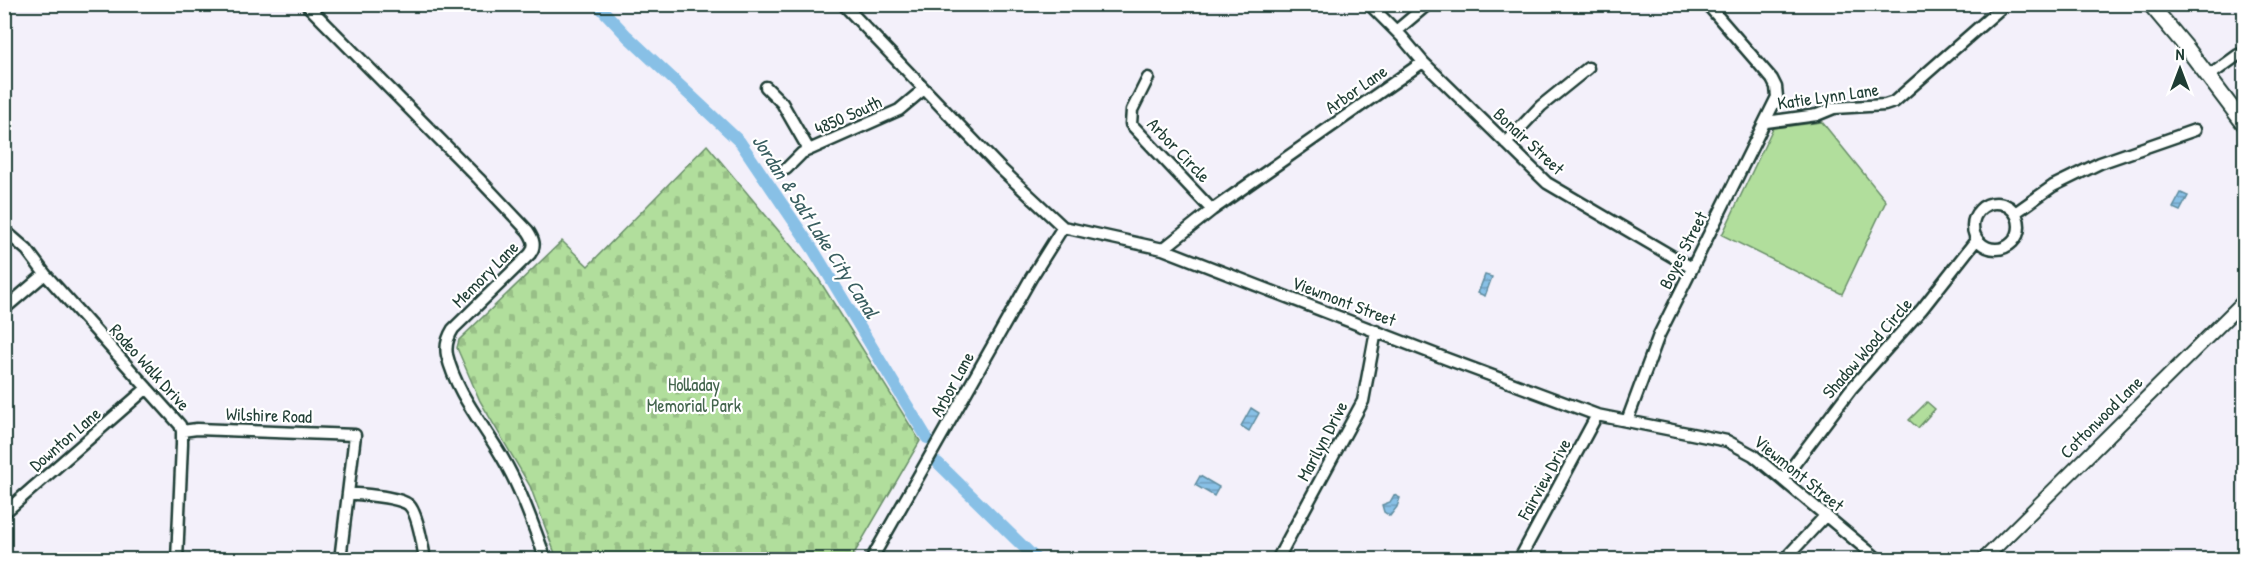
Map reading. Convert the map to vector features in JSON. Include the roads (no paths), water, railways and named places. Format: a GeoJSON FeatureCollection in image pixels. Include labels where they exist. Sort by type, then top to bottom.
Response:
{"type":"FeatureCollection","features":[{"type":"Feature","properties":{"kind":"main road"},"geometry":{"type":"LineString","coordinates":[[2150,4],[2209,76],[2244,124]]}},
{"type":"Feature","properties":{"kind":"street","name":"Memory Lane"},"geometry":{"type":"LineString","coordinates":[[306,4],[514,215],[533,239],[534,245],[530,254],[458,323],[448,339],[446,350],[452,369],[467,400],[510,470],[546,560]]}},
{"type":"Feature","properties":{"kind":"street","name":"Viewmont Street"},"geometry":{"type":"LineString","coordinates":[[843,4],[1000,168],[1063,226],[1163,249],[1598,415],[1727,441],[1745,449],[1879,560]]}},
{"type":"Feature","properties":{"kind":"street","name":"Bonair Street"},"geometry":{"type":"LineString","coordinates":[[1369,4],[1423,62],[1553,188],[1692,268]]}},
{"type":"Feature","properties":{"kind":"street"},"geometry":{"type":"LineString","coordinates":[[1396,31],[1428,4]]}},
{"type":"Feature","properties":{"kind":"street","name":"Boyes Street"},"geometry":{"type":"LineString","coordinates":[[1627,421],[1659,334],[1777,98],[1776,87],[1772,79],[1707,4]]}},
{"type":"Feature","properties":{"kind":"street","name":"Katie Lynn Lane"},"geometry":{"type":"LineString","coordinates":[[1766,122],[1817,115],[1834,108],[1886,105],[1894,102],[2002,7]]}},
{"type":"Feature","properties":{"kind":"street"},"geometry":{"type":"LineString","coordinates":[[2209,76],[2244,53]]}},
{"type":"Feature","properties":{"kind":"street","name":"Arbor Lane"},"geometry":{"type":"LineString","coordinates":[[1163,249],[1212,210],[1423,62]]}},
{"type":"Feature","properties":{"kind":"street"},"geometry":{"type":"LineString","coordinates":[[1506,143],[1540,106],[1588,68]]}},
{"type":"Feature","properties":{"kind":"street","name":"Arbor Circle"},"geometry":{"type":"LineString","coordinates":[[1148,78],[1132,110],[1131,124],[1212,210]]}},
{"type":"Feature","properties":{"kind":"street"},"geometry":{"type":"LineString","coordinates":[[766,87],[782,103],[809,150]]}},
{"type":"Feature","properties":{"kind":"street","name":"4850 South"},"geometry":{"type":"LineString","coordinates":[[786,169],[802,153],[899,110],[924,89]]}},
{"type":"Feature","properties":{"kind":"street"},"geometry":{"type":"LineString","coordinates":[[2015,213],[2053,186],[2100,163],[2195,130]]}},
{"type":"Feature","properties":{"kind":"street"},"geometry":{"type":"LineString","coordinates":[[1991,204],[2000,204],[2009,207],[2015,213],[2019,222],[2019,230],[2016,239],[2009,245],[2001,249],[1992,249],[1984,246],[1977,239],[1974,222],[1977,214],[1983,208],[1991,204]]}},
{"type":"Feature","properties":{"kind":"street","name":"Arbor Lane"},"geometry":{"type":"LineString","coordinates":[[874,558],[1031,278],[1063,226]]}},
{"type":"Feature","properties":{"kind":"street","name":"Rodeo Walk Drive"},"geometry":{"type":"LineString","coordinates":[[4,230],[27,250],[45,274],[176,420],[182,431],[177,560]]}},
{"type":"Feature","properties":{"kind":"street","name":"Shadow Wood Circle"},"geometry":{"type":"LineString","coordinates":[[1783,479],[1851,389],[1922,309],[1977,239]]}},
{"type":"Feature","properties":{"kind":"street"},"geometry":{"type":"LineString","coordinates":[[4,309],[45,274]]}},
{"type":"Feature","properties":{"kind":"street","name":"Cottonwood Lane"},"geometry":{"type":"LineString","coordinates":[[1983,560],[2244,301]]}},
{"type":"Feature","properties":{"kind":"street","name":"Marilyn Drive"},"geometry":{"type":"LineString","coordinates":[[1277,560],[1363,401],[1376,331]]}},
{"type":"Feature","properties":{"kind":"street","name":"Downton Lane"},"geometry":{"type":"LineString","coordinates":[[4,513],[147,388]]}},
{"type":"Feature","properties":{"kind":"street","name":"Fairview Drive"},"geometry":{"type":"LineString","coordinates":[[1519,560],[1598,415]]}},
{"type":"Feature","properties":{"kind":"street","name":"Wilshire Road"},"geometry":{"type":"LineString","coordinates":[[182,431],[355,435],[348,493]]}},
{"type":"Feature","properties":{"kind":"street"},"geometry":{"type":"LineString","coordinates":[[340,560],[348,493],[397,500],[409,506],[415,514],[425,560]]}},
{"type":"Feature","properties":{"kind":"street"},"geometry":{"type":"LineString","coordinates":[[1784,560],[1826,515]]}},
{"type":"Feature","properties":{"kind":"water"},"geometry":{"type":"Polygon","coordinates":[[[2181,193],[2188,196],[2180,211],[2173,208],[2181,193]]]}},
{"type":"Feature","properties":{"kind":"water"},"geometry":{"type":"Polygon","coordinates":[[[1485,275],[1492,277],[1485,296],[1478,293],[1485,275]]]}},
{"type":"Feature","properties":{"kind":"water"},"geometry":{"type":"Polygon","coordinates":[[[1251,408],[1259,413],[1249,431],[1241,426],[1251,408]]]}},
{"type":"Feature","properties":{"kind":"water"},"geometry":{"type":"Polygon","coordinates":[[[1200,476],[1219,487],[1214,496],[1195,485],[1200,476]]]}},
{"type":"Feature","properties":{"kind":"water"},"geometry":{"type":"Polygon","coordinates":[[[1394,495],[1400,498],[1390,516],[1384,512],[1382,505],[1390,502],[1394,495]]]}},
{"type":"Feature","properties":{"kind":"waterway","name":"Jordan & Salt Lake City Canal"},"geometry":{"type":"LineString","coordinates":[[597,4],[627,36],[740,142],[814,251],[927,438]]}},
{"type":"Feature","properties":{"kind":"waterway","name":"Jordan & Salt Lake City Canal"},"geometry":{"type":"LineString","coordinates":[[938,463],[1037,560]]}},
{"type":"Feature","properties":{"kind":"park label","name":"Holladay Memorial Park"},"geometry":{"type":"Point","coordinates":[694,394]}}]}
